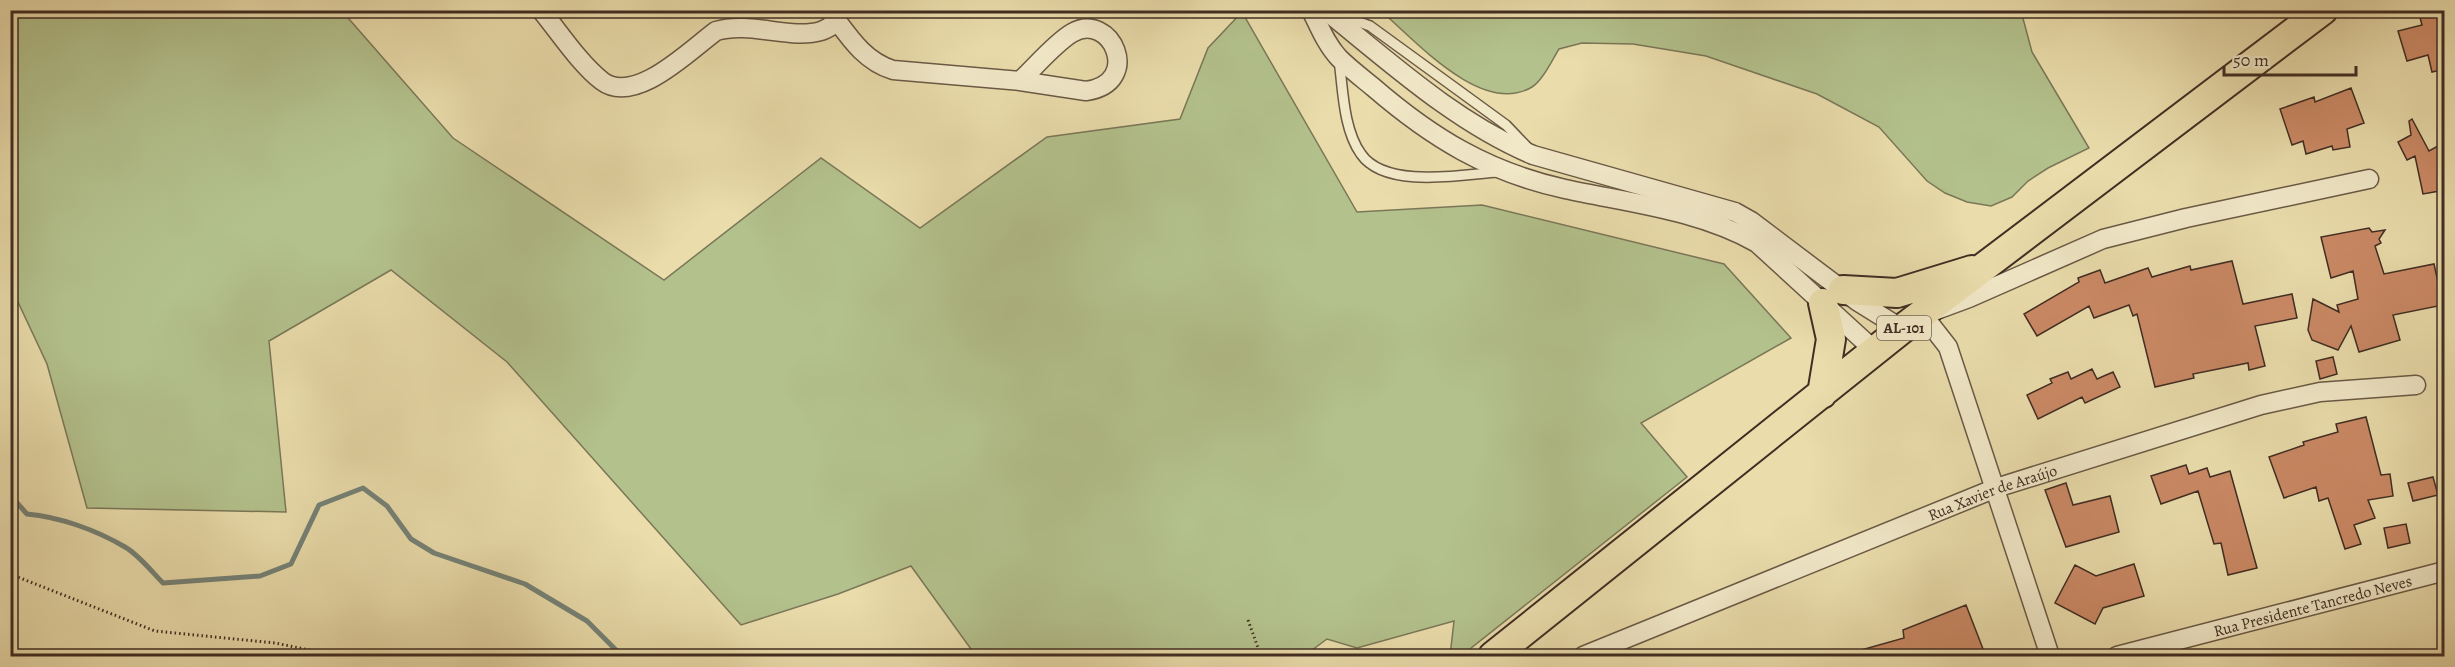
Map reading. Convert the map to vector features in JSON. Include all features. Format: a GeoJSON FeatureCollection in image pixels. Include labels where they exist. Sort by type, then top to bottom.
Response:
{"type":"FeatureCollection","features":[{"type":"Feature","properties":{"kind":"main road","name":"AL-101"},"geometry":{"type":"LineString","coordinates":[[1493,657],[1875,351],[2323,10]]}},
{"type":"Feature","properties":{"kind":"main road"},"geometry":{"type":"LineString","coordinates":[[1822,394],[1831,339],[1833,297],[1897,293],[1952,274],[1986,267]]}},
{"type":"Feature","properties":{"kind":"street"},"geometry":{"type":"LineString","coordinates":[[541,10],[602,81],[626,88],[648,81],[716,31],[730,27],[821,31],[834,16],[865,56],[878,65],[893,70],[1020,81],[1086,91],[1096,90],[1113,78],[1117,69],[1115,48],[1102,33],[1092,30],[1072,33],[1020,81]]}},
{"type":"Feature","properties":{"kind":"street"},"geometry":{"type":"LineString","coordinates":[[1311,10],[1338,57],[1411,119],[1479,161],[1504,172],[1563,188],[1709,220],[1739,232],[1757,243],[1833,297],[1913,322],[1948,346],[2050,657]]}},
{"type":"Feature","properties":{"kind":"street"},"geometry":{"type":"LineString","coordinates":[[1325,10],[1432,96],[1506,143],[1533,155],[1735,212],[1751,221],[1833,297],[1875,351]]}},
{"type":"Feature","properties":{"kind":"street"},"geometry":{"type":"LineString","coordinates":[[1913,322],[2103,239],[2186,218],[2369,179]]}},
{"type":"Feature","properties":{"kind":"street","name":"Rua Xavier de Araújo"},"geometry":{"type":"LineString","coordinates":[[1583,657],[1996,488],[2261,405],[2320,392],[2416,385]]}},
{"type":"Feature","properties":{"kind":"street","name":"Rua Presidente Tancredo Neves"},"geometry":{"type":"LineString","coordinates":[[2116,657],[2441,572]]}},
{"type":"Feature","properties":{"kind":"lane"},"geometry":{"type":"LineString","coordinates":[[1338,57],[1354,139],[1361,154],[1374,167],[1392,174],[1411,176],[1504,172]]}},
{"type":"Feature","properties":{"kind":"path"},"geometry":{"type":"LineString","coordinates":[[10,574],[155,631],[275,644],[339,657]]}},
{"type":"Feature","properties":{"kind":"path"},"geometry":{"type":"LineString","coordinates":[[1248,620],[1262,657]]}},
{"type":"Feature","properties":{"kind":"green space"},"geometry":{"type":"Polygon","coordinates":[[[11,10],[342,11],[453,138],[664,280],[821,158],[920,228],[1047,137],[1180,119],[1208,48],[1242,12],[1357,212],[1482,205],[1724,264],[1791,338],[1641,423],[1687,477],[1461,656],[1450,656],[1454,621],[1357,648],[1327,639],[1304,656],[976,656],[911,566],[838,594],[741,625],[507,362],[391,270],[269,341],[286,512],[87,508],[47,364],[11,287],[11,10]]]}},
{"type":"Feature","properties":{"kind":"green space"},"geometry":{"type":"Polygon","coordinates":[[[1381,11],[2021,11],[2032,52],[2089,148],[2048,168],[2028,181],[2012,197],[1991,206],[1967,202],[1945,193],[1927,181],[1879,127],[1817,94],[1706,56],[1633,44],[1582,43],[1559,49],[1544,75],[1532,87],[1513,94],[1492,92],[1471,84],[1451,71],[1381,11]]]}},
{"type":"Feature","properties":{"kind":"building"},"geometry":{"type":"Polygon","coordinates":[[[2418,10],[2445,10],[2445,69],[2432,72],[2428,55],[2407,61],[2398,31],[2422,25],[2418,10]]]}},
{"type":"Feature","properties":{"kind":"building"},"geometry":{"type":"Polygon","coordinates":[[[2351,88],[2364,123],[2347,129],[2350,147],[2333,150],[2332,146],[2306,154],[2303,141],[2292,145],[2280,109],[2314,97],[2315,102],[2351,88]]]}},
{"type":"Feature","properties":{"kind":"building"},"geometry":{"type":"Polygon","coordinates":[[[2412,119],[2429,151],[2445,142],[2445,190],[2423,194],[2415,156],[2407,160],[2398,142],[2411,135],[2409,121],[2412,119]]]}},
{"type":"Feature","properties":{"kind":"building"},"geometry":{"type":"Polygon","coordinates":[[[2369,228],[2372,232],[2385,230],[2379,239],[2381,243],[2375,246],[2384,274],[2434,264],[2443,305],[2393,315],[2400,340],[2359,352],[2351,326],[2338,350],[2312,340],[2308,330],[2313,299],[2339,312],[2337,305],[2358,299],[2353,271],[2331,278],[2321,237],[2369,228]]]}},
{"type":"Feature","properties":{"kind":"building"},"geometry":{"type":"Polygon","coordinates":[[[2232,261],[2243,304],[2292,294],[2297,318],[2255,326],[2265,366],[2249,370],[2248,363],[2193,374],[2194,378],[2155,387],[2137,314],[2133,316],[2129,305],[2094,318],[2089,306],[2037,336],[2024,314],[2079,282],[2078,278],[2100,270],[2105,283],[2148,268],[2152,277],[2190,266],[2191,270],[2232,261]]]}},
{"type":"Feature","properties":{"kind":"building"},"geometry":{"type":"Polygon","coordinates":[[[2333,357],[2337,374],[2320,379],[2316,361],[2333,357]]]}},
{"type":"Feature","properties":{"kind":"building"},"geometry":{"type":"Polygon","coordinates":[[[2092,369],[2097,379],[2113,372],[2120,387],[2085,403],[2082,397],[2038,419],[2027,395],[2052,383],[2050,379],[2068,372],[2071,379],[2092,369]]]}},
{"type":"Feature","properties":{"kind":"building"},"geometry":{"type":"Polygon","coordinates":[[[2366,417],[2381,475],[2390,474],[2393,496],[2368,500],[2375,518],[2354,525],[2361,544],[2345,549],[2328,498],[2319,501],[2316,487],[2284,498],[2269,457],[2304,445],[2303,442],[2338,432],[2336,424],[2366,417]]]}},
{"type":"Feature","properties":{"kind":"building"},"geometry":{"type":"Polygon","coordinates":[[[2186,465],[2189,474],[2207,468],[2210,477],[2230,471],[2257,568],[2228,575],[2221,543],[2214,544],[2198,491],[2161,504],[2151,476],[2186,465]]]}},
{"type":"Feature","properties":{"kind":"building"},"geometry":{"type":"Polygon","coordinates":[[[2433,477],[2438,495],[2413,501],[2408,483],[2433,477]]]}},
{"type":"Feature","properties":{"kind":"building"},"geometry":{"type":"Polygon","coordinates":[[[2066,483],[2073,505],[2110,496],[2119,532],[2066,547],[2045,490],[2066,483]]]}},
{"type":"Feature","properties":{"kind":"building"},"geometry":{"type":"Polygon","coordinates":[[[2406,524],[2410,543],[2388,548],[2384,528],[2406,524]]]}},
{"type":"Feature","properties":{"kind":"building"},"geometry":{"type":"Polygon","coordinates":[[[2134,564],[2144,596],[2103,608],[2095,624],[2055,603],[2075,565],[2096,576],[2134,564]]]}},
{"type":"Feature","properties":{"kind":"building"},"geometry":{"type":"Polygon","coordinates":[[[1966,605],[1983,649],[1967,657],[1855,657],[1854,652],[1904,638],[1903,630],[1966,605]]]}},
{"type":"Feature","properties":{"kind":"waterway"},"geometry":{"type":"LineString","coordinates":[[10,495],[27,514],[78,525],[125,547],[163,583],[260,576],[291,564],[319,505],[363,488],[387,506],[411,539],[434,553],[525,584],[587,621],[622,656]]}}]}
